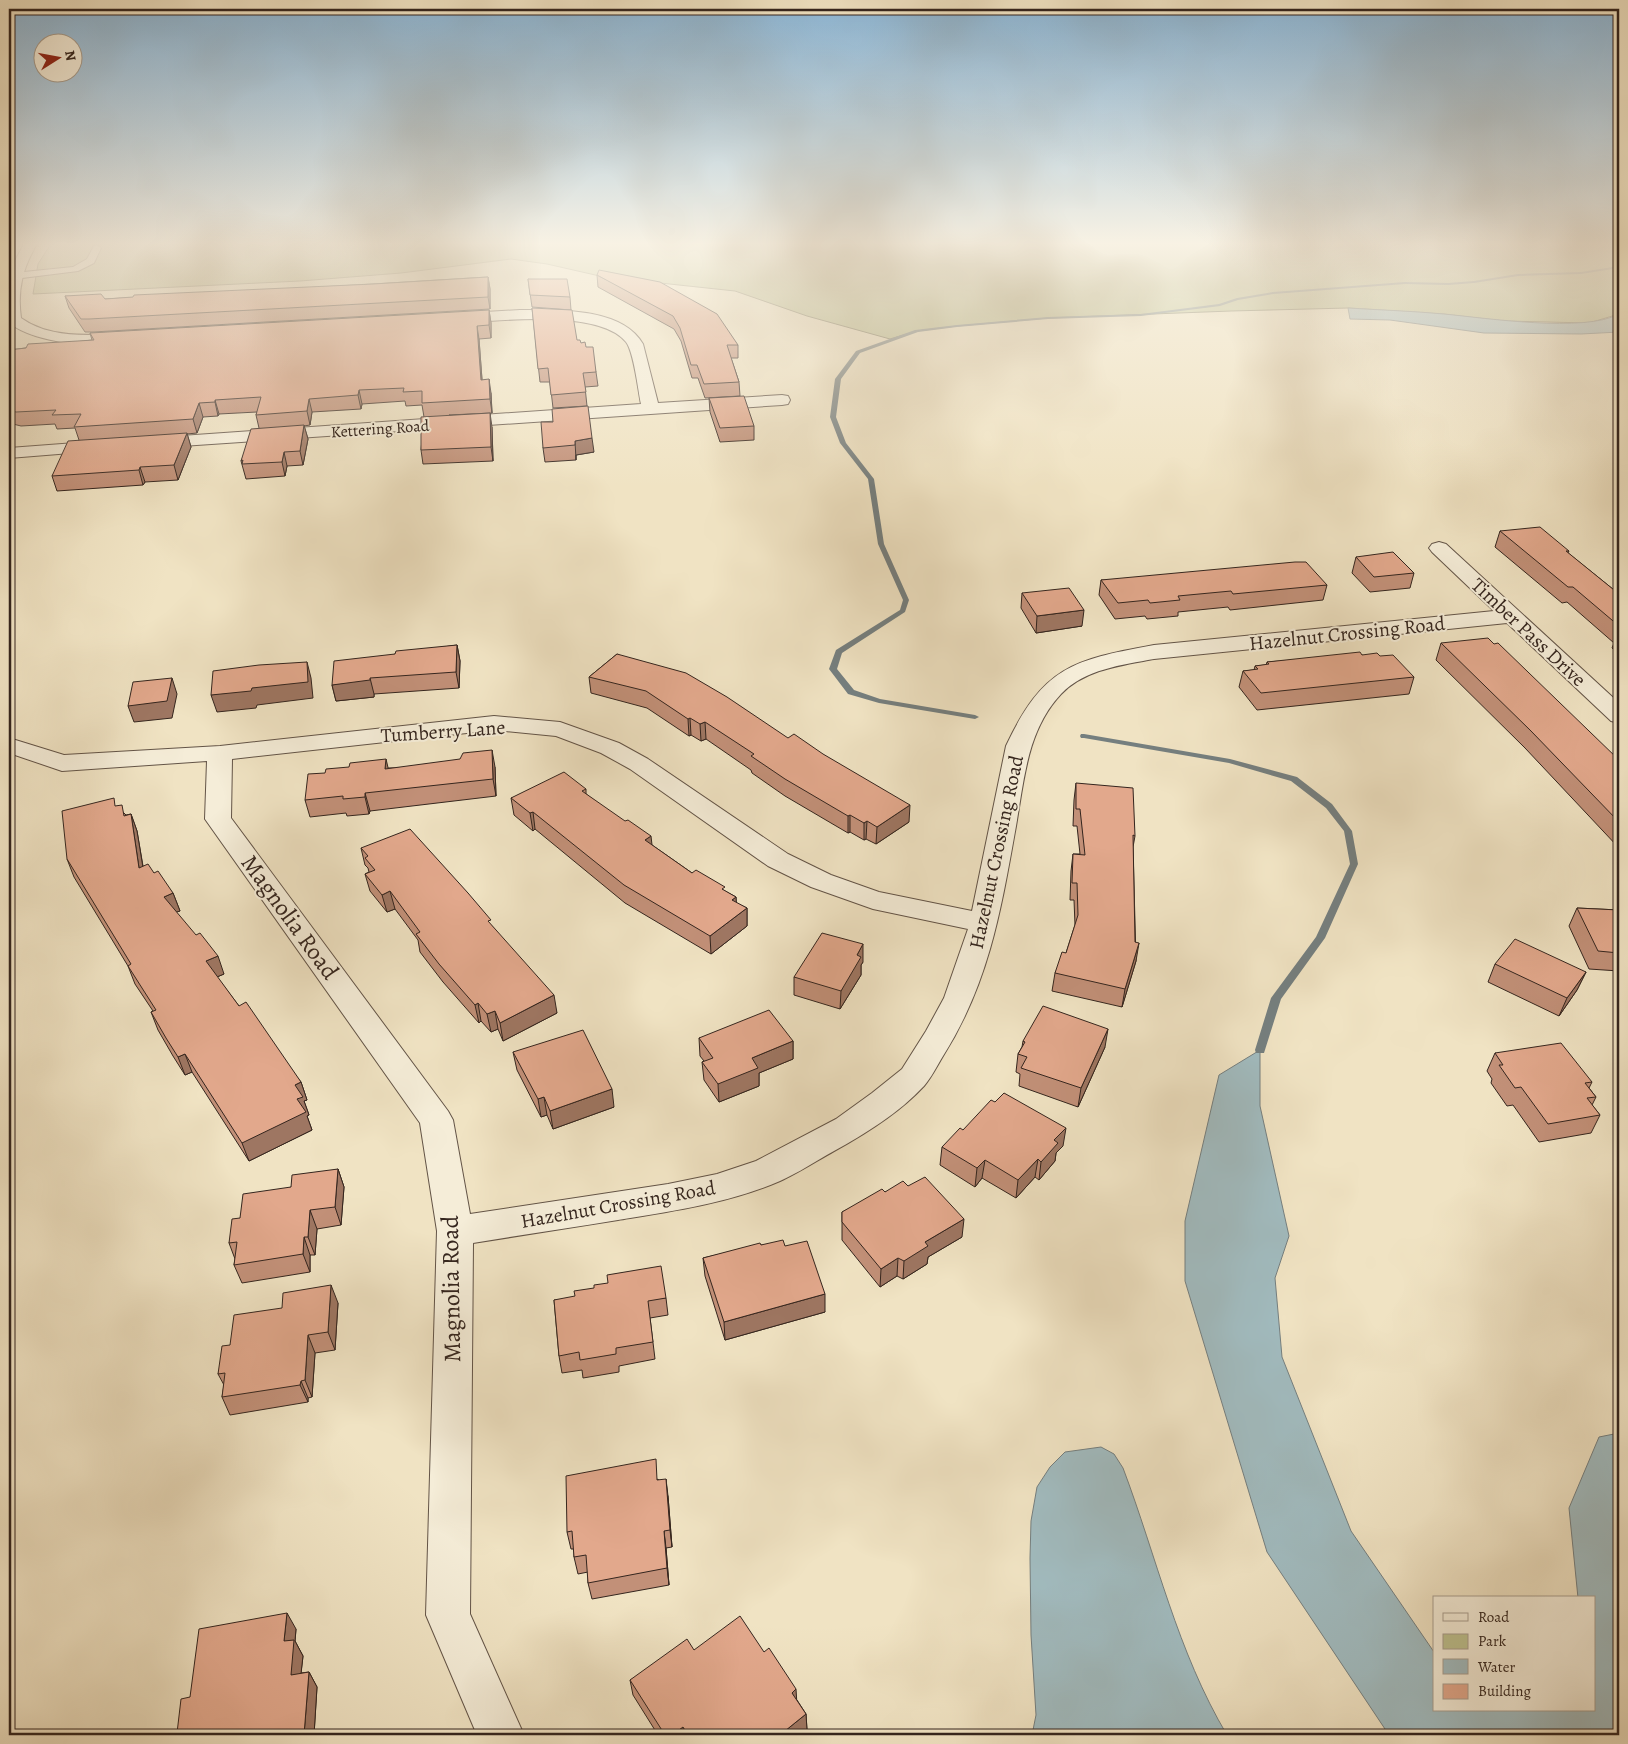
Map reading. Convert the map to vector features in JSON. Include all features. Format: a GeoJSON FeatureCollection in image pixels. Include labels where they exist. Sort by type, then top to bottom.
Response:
{"type":"FeatureCollection","features":[{"type":"Feature","properties":{"kind":"street"},"geometry":{"type":"LineString","coordinates":[[19,323],[29,330],[66,338],[140,337]]}},
{"type":"Feature","properties":{"kind":"street"},"geometry":{"type":"LineString","coordinates":[[606,323],[625,332],[635,344],[651,409]]}},
{"type":"Feature","properties":{"kind":"street"},"geometry":{"type":"LineString","coordinates":[[9,335],[29,330]]}},
{"type":"Feature","properties":{"kind":"street","name":"Kettering Road"},"geometry":{"type":"LineString","coordinates":[[137,444],[782,400]]}},
{"type":"Feature","properties":{"kind":"street"},"geometry":{"type":"LineString","coordinates":[[9,453],[117,445]]}},
{"type":"Feature","properties":{"kind":"street","name":"Timber Pass Drive"},"geometry":{"type":"LineString","coordinates":[[1439,548],[1619,716]]}},
{"type":"Feature","properties":{"kind":"street","name":"Hazelnut Crossing Road"},"geometry":{"type":"LineString","coordinates":[[455,1231],[668,1198],[717,1188],[768,1171],[848,1128],[884,1102],[912,1076],[939,1037],[959,998],[974,958],[984,923],[1018,746],[1029,718],[1046,694],[1063,679],[1098,663],[1154,652],[1511,616]]}},
{"type":"Feature","properties":{"kind":"street","name":"Tumberry Lane"},"geometry":{"type":"LineString","coordinates":[[9,745],[62,763],[220,752],[494,723],[560,729],[610,748],[638,764],[778,860],[821,881],[873,900],[984,923]]}},
{"type":"Feature","properties":{"kind":"street","name":"Magnolia Road"},"geometry":{"type":"LineString","coordinates":[[220,752],[218,818],[436,1120],[455,1231],[448,1615],[501,1735]]}},
{"type":"Feature","properties":{"kind":"green space"},"geometry":{"type":"Polygon","coordinates":[[[834,323],[987,323],[917,331],[890,339],[834,323]]]}},
{"type":"Feature","properties":{"kind":"water"},"geometry":{"type":"Polygon","coordinates":[[[1414,323],[1619,323],[1619,332],[1581,334],[1484,333],[1414,323]]]}},
{"type":"Feature","properties":{"kind":"water"},"geometry":{"type":"Polygon","coordinates":[[[1260,1050],[1260,1106],[1289,1236],[1275,1278],[1282,1357],[1351,1531],[1433,1651],[1433,1712],[1596,1712],[1596,1596],[1578,1596],[1569,1508],[1599,1437],[1619,1433],[1619,1735],[1389,1735],[1267,1552],[1185,1281],[1185,1221],[1219,1075],[1260,1050]]]}},
{"type":"Feature","properties":{"kind":"water"},"geometry":{"type":"Polygon","coordinates":[[[1101,1447],[1114,1454],[1123,1468],[1181,1637],[1194,1670],[1227,1735],[1032,1735],[1036,1715],[1031,1635],[1030,1558],[1031,1521],[1037,1487],[1050,1467],[1065,1452],[1101,1447]]]}},
{"type":"Feature","properties":{"kind":"building"},"geometry":{"type":"Polygon","coordinates":[[[257,323],[489,323],[489,325],[477,326],[481,380],[489,379],[490,399],[422,403],[422,391],[403,392],[404,388],[359,390],[358,395],[309,399],[307,411],[256,415],[261,397],[215,400],[215,402],[199,403],[193,419],[74,427],[81,414],[52,415],[56,410],[16,412],[9,410],[9,350],[26,348],[28,344],[94,340],[90,333],[257,323]]]}},
{"type":"Feature","properties":{"kind":"building"},"geometry":{"type":"Polygon","coordinates":[[[534,323],[574,323],[577,340],[580,340],[581,343],[585,342],[586,347],[593,347],[596,372],[583,373],[586,392],[551,395],[548,368],[538,369],[534,323]]]}},
{"type":"Feature","properties":{"kind":"building"},"geometry":{"type":"Polygon","coordinates":[[[677,323],[723,323],[738,345],[727,345],[739,382],[704,384],[697,365],[691,365],[677,323]]]}},
{"type":"Feature","properties":{"kind":"building"},"geometry":{"type":"Polygon","coordinates":[[[744,396],[754,426],[720,428],[709,398],[744,396]]]}},
{"type":"Feature","properties":{"kind":"building"},"geometry":{"type":"Polygon","coordinates":[[[588,406],[592,438],[575,441],[575,445],[543,448],[541,422],[553,422],[552,409],[588,406]]]}},
{"type":"Feature","properties":{"kind":"building"},"geometry":{"type":"Polygon","coordinates":[[[490,413],[491,447],[421,450],[421,417],[490,413]]]}},
{"type":"Feature","properties":{"kind":"building"},"geometry":{"type":"Polygon","coordinates":[[[304,425],[300,451],[284,452],[282,462],[242,464],[243,460],[241,461],[251,429],[304,425]]]}},
{"type":"Feature","properties":{"kind":"building"},"geometry":{"type":"Polygon","coordinates":[[[187,433],[174,465],[140,467],[139,470],[52,476],[68,441],[187,433]]]}},
{"type":"Feature","properties":{"kind":"building"},"geometry":{"type":"Polygon","coordinates":[[[1540,527],[1619,594],[1619,626],[1573,587],[1568,587],[1500,531],[1540,527]]]}},
{"type":"Feature","properties":{"kind":"building"},"geometry":{"type":"Polygon","coordinates":[[[1393,552],[1414,573],[1374,577],[1356,557],[1393,552]]]}},
{"type":"Feature","properties":{"kind":"building"},"geometry":{"type":"Polygon","coordinates":[[[1306,562],[1327,585],[1233,594],[1231,591],[1178,596],[1180,600],[1150,603],[1148,600],[1118,603],[1101,580],[1306,562]]]}},
{"type":"Feature","properties":{"kind":"building"},"geometry":{"type":"Polygon","coordinates":[[[1069,588],[1084,610],[1037,616],[1022,593],[1069,588]]]}},
{"type":"Feature","properties":{"kind":"building"},"geometry":{"type":"Polygon","coordinates":[[[1488,638],[1494,644],[1498,643],[1619,760],[1619,765],[1617,765],[1619,768],[1619,822],[1531,731],[1441,643],[1488,638]]]}},
{"type":"Feature","properties":{"kind":"building"},"geometry":{"type":"Polygon","coordinates":[[[457,645],[456,672],[370,678],[370,680],[332,685],[334,661],[395,654],[396,651],[457,645]]]}},
{"type":"Feature","properties":{"kind":"building"},"geometry":{"type":"Polygon","coordinates":[[[1360,652],[1362,655],[1377,653],[1380,656],[1393,655],[1414,677],[1261,693],[1243,671],[1258,669],[1255,666],[1269,664],[1267,662],[1360,652]]]}},
{"type":"Feature","properties":{"kind":"building"},"geometry":{"type":"Polygon","coordinates":[[[617,654],[686,673],[727,697],[788,738],[794,734],[823,754],[910,805],[877,827],[867,821],[864,823],[850,815],[848,816],[785,779],[751,756],[754,754],[705,722],[700,724],[690,718],[688,719],[646,691],[589,677],[617,654]]]}},
{"type":"Feature","properties":{"kind":"building"},"geometry":{"type":"Polygon","coordinates":[[[307,662],[308,682],[211,695],[213,671],[259,665],[307,662]]]}},
{"type":"Feature","properties":{"kind":"building"},"geometry":{"type":"Polygon","coordinates":[[[172,678],[167,701],[128,706],[133,682],[172,678]]]}},
{"type":"Feature","properties":{"kind":"building"},"geometry":{"type":"Polygon","coordinates":[[[492,750],[493,779],[365,793],[365,797],[343,799],[343,796],[305,800],[308,774],[325,773],[326,769],[349,767],[350,763],[386,759],[385,769],[460,759],[463,753],[492,750]]]}},
{"type":"Feature","properties":{"kind":"building"},"geometry":{"type":"Polygon","coordinates":[[[564,772],[586,789],[582,791],[625,821],[628,820],[651,836],[645,840],[692,873],[696,870],[725,887],[722,889],[736,897],[732,900],[747,908],[710,936],[624,885],[533,812],[530,813],[511,798],[564,772]]]}},
{"type":"Feature","properties":{"kind":"building"},"geometry":{"type":"Polygon","coordinates":[[[1076,783],[1133,788],[1135,942],[1139,943],[1125,989],[1055,973],[1062,952],[1066,953],[1078,915],[1077,883],[1072,883],[1073,854],[1085,855],[1080,809],[1076,809],[1076,783]]]}},
{"type":"Feature","properties":{"kind":"building"},"geometry":{"type":"Polygon","coordinates":[[[114,798],[115,806],[122,805],[124,816],[131,814],[139,868],[148,864],[154,873],[158,871],[173,893],[164,897],[196,935],[200,933],[218,956],[206,961],[239,1006],[246,1002],[301,1082],[295,1085],[303,1097],[297,1099],[306,1112],[242,1143],[185,1054],[178,1057],[166,1038],[151,1012],[156,1010],[128,966],[131,964],[67,859],[62,811],[114,798]]]}},
{"type":"Feature","properties":{"kind":"building"},"geometry":{"type":"Polygon","coordinates":[[[410,829],[468,893],[491,920],[488,921],[554,995],[500,1023],[495,1011],[487,1014],[478,1003],[475,1005],[439,964],[416,934],[420,932],[390,891],[382,895],[365,874],[375,870],[365,858],[368,856],[361,848],[410,829]]]}},
{"type":"Feature","properties":{"kind":"building"},"geometry":{"type":"Polygon","coordinates":[[[1577,908],[1619,910],[1619,953],[1598,951],[1577,908]]]}},
{"type":"Feature","properties":{"kind":"building"},"geometry":{"type":"Polygon","coordinates":[[[822,933],[863,944],[857,955],[861,957],[841,991],[794,977],[822,933]]]}},
{"type":"Feature","properties":{"kind":"building"},"geometry":{"type":"Polygon","coordinates":[[[1515,939],[1586,972],[1567,998],[1495,964],[1515,939]]]}},
{"type":"Feature","properties":{"kind":"building"},"geometry":{"type":"Polygon","coordinates":[[[1043,1006],[1108,1029],[1081,1088],[1021,1068],[1027,1057],[1018,1054],[1025,1042],[1023,1041],[1043,1006]]]}},
{"type":"Feature","properties":{"kind":"building"},"geometry":{"type":"Polygon","coordinates":[[[769,1010],[793,1041],[752,1058],[758,1068],[718,1084],[702,1062],[713,1058],[699,1038],[769,1010]]]}},
{"type":"Feature","properties":{"kind":"building"},"geometry":{"type":"Polygon","coordinates":[[[583,1030],[612,1089],[550,1111],[544,1097],[538,1099],[513,1052],[583,1030]]]}},
{"type":"Feature","properties":{"kind":"building"},"geometry":{"type":"Polygon","coordinates":[[[1561,1043],[1592,1082],[1585,1083],[1596,1097],[1587,1098],[1600,1115],[1548,1124],[1521,1087],[1515,1088],[1499,1065],[1503,1065],[1495,1053],[1561,1043]]]}},
{"type":"Feature","properties":{"kind":"building"},"geometry":{"type":"Polygon","coordinates":[[[1004,1093],[1066,1128],[1054,1140],[1058,1143],[1041,1162],[1038,1159],[1018,1180],[985,1160],[977,1168],[942,1147],[960,1128],[963,1130],[991,1100],[995,1102],[1004,1093]]]}},
{"type":"Feature","properties":{"kind":"building"},"geometry":{"type":"Polygon","coordinates":[[[338,1169],[335,1207],[310,1210],[308,1237],[304,1237],[303,1254],[234,1265],[237,1242],[229,1243],[232,1219],[240,1218],[243,1194],[291,1187],[292,1175],[338,1169]]]}},
{"type":"Feature","properties":{"kind":"building"},"geometry":{"type":"Polygon","coordinates":[[[925,1177],[964,1219],[925,1242],[928,1246],[904,1261],[898,1258],[881,1269],[842,1222],[842,1212],[882,1189],[885,1192],[903,1181],[908,1186],[925,1177]]]}},
{"type":"Feature","properties":{"kind":"building"},"geometry":{"type":"Polygon","coordinates":[[[783,1240],[785,1246],[807,1241],[825,1294],[724,1322],[703,1258],[760,1243],[761,1245],[783,1240]]]}},
{"type":"Feature","properties":{"kind":"building"},"geometry":{"type":"Polygon","coordinates":[[[661,1266],[666,1298],[648,1301],[653,1342],[616,1348],[616,1354],[580,1360],[579,1352],[559,1356],[554,1300],[575,1296],[574,1291],[594,1288],[594,1285],[608,1283],[607,1275],[661,1266]]]}},
{"type":"Feature","properties":{"kind":"building"},"geometry":{"type":"Polygon","coordinates":[[[331,1285],[328,1332],[308,1335],[305,1380],[301,1381],[300,1385],[222,1397],[225,1373],[218,1374],[222,1346],[230,1345],[234,1315],[282,1308],[283,1293],[331,1285]]]}},
{"type":"Feature","properties":{"kind":"building"},"geometry":{"type":"Polygon","coordinates":[[[656,1459],[657,1480],[666,1479],[670,1530],[664,1531],[667,1568],[588,1583],[586,1555],[574,1557],[572,1531],[567,1532],[566,1476],[656,1459]]]}},
{"type":"Feature","properties":{"kind":"building"},"geometry":{"type":"Polygon","coordinates":[[[287,1613],[284,1641],[294,1640],[291,1675],[309,1672],[304,1735],[185,1735],[185,1731],[177,1733],[181,1699],[190,1697],[199,1629],[287,1613]]]}},
{"type":"Feature","properties":{"kind":"building"},"geometry":{"type":"Polygon","coordinates":[[[740,1616],[764,1652],[769,1648],[796,1689],[792,1693],[806,1714],[780,1735],[688,1735],[683,1727],[672,1735],[665,1735],[630,1680],[687,1639],[694,1650],[740,1616]]]}},
{"type":"Feature","properties":{"kind":"waterway"},"geometry":{"type":"LineString","coordinates":[[975,717],[879,701],[851,692],[833,669],[839,652],[903,611],[906,600],[881,544],[871,479],[843,443],[833,417],[838,379],[858,352],[917,331],[987,323]]}},
{"type":"Feature","properties":{"kind":"waterway"},"geometry":{"type":"LineString","coordinates":[[1084,736],[1230,761],[1294,779],[1329,806],[1348,831],[1354,864],[1320,938],[1276,998],[1260,1050]]}}]}
